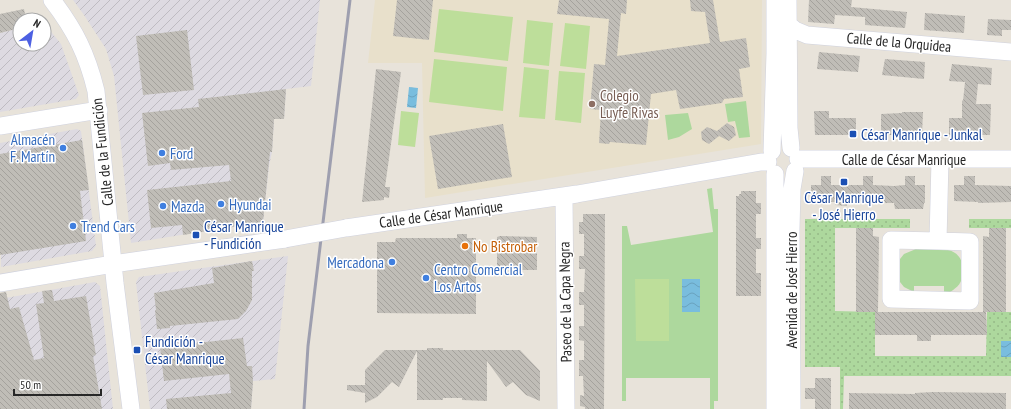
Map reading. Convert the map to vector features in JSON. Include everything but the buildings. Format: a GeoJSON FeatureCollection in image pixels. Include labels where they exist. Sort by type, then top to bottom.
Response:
{"type":"FeatureCollection","features":[{"type":"Feature","properties":{"kind":"street","name":"Calle de la Fundición"},"geometry":{"type":"LineString","coordinates":[[52,0],[63,14],[79,41],[90,65],[96,91],[113,264],[131,409]]}},
{"type":"Feature","properties":{"kind":"street","name":"Avenida de José Hierro"},"geometry":{"type":"LineString","coordinates":[[775,0],[772,162],[776,409]]}},
{"type":"Feature","properties":{"kind":"street","name":"Avenida de José Hierro"},"geometry":{"type":"LineString","coordinates":[[788,0],[789,128],[795,159],[792,189],[791,229],[792,409]]}},
{"type":"Feature","properties":{"kind":"street","name":"Calle de la Orquidea"},"geometry":{"type":"LineString","coordinates":[[789,25],[795,30],[807,34],[1011,52]]}},
{"type":"Feature","properties":{"kind":"street"},"geometry":{"type":"LineString","coordinates":[[0,126],[98,110]]}},
{"type":"Feature","properties":{"kind":"street"},"geometry":{"type":"LineString","coordinates":[[781,146],[795,159],[789,175],[784,176],[772,162],[781,146]]}},
{"type":"Feature","properties":{"kind":"street","name":"Calle de César Manrique"},"geometry":{"type":"LineString","coordinates":[[795,159],[1011,159]]}},
{"type":"Feature","properties":{"kind":"street"},"geometry":{"type":"LineString","coordinates":[[938,241],[940,160]]}},
{"type":"Feature","properties":{"kind":"street","name":"Calle de César Manrique"},"geometry":{"type":"LineString","coordinates":[[0,283],[113,264],[285,239],[346,228],[564,196],[760,162],[772,162]]}},
{"type":"Feature","properties":{"kind":"street","name":"Paseo de la Capa Negra"},"geometry":{"type":"LineString","coordinates":[[564,196],[566,409]]}},
{"type":"Feature","properties":{"kind":"street"},"geometry":{"type":"LineString","coordinates":[[891,240],[938,241],[970,242],[970,301],[891,299],[891,240]]}},
{"type":"Feature","properties":{"kind":"shaded area"},"geometry":{"type":"Polygon","coordinates":[[[73,0],[320,0],[311,86],[286,89],[284,119],[274,119],[272,152],[263,222],[131,243],[114,76],[106,49],[73,0]]]}},
{"type":"Feature","properties":{"kind":"shaded area","name":"Colegio Luyfe Rivas"},"geometry":{"type":"Polygon","coordinates":[[[375,0],[762,0],[761,144],[425,198],[422,63],[368,63],[375,0]]]}},
{"type":"Feature","properties":{"kind":"shaded area"},"geometry":{"type":"Polygon","coordinates":[[[12,30],[12,52],[52,52],[52,33],[61,44],[79,95],[76,99],[0,112],[0,33],[12,30]]]}},
{"type":"Feature","properties":{"kind":"shaded area"},"geometry":{"type":"Polygon","coordinates":[[[77,129],[81,131],[96,246],[92,251],[1,267],[0,143],[77,129]]]}},
{"type":"Feature","properties":{"kind":"shaded area"},"geometry":{"type":"Polygon","coordinates":[[[288,256],[275,379],[253,381],[251,409],[150,409],[136,282],[139,277],[288,256]]]}},
{"type":"Feature","properties":{"kind":"shaded area"},"geometry":{"type":"Polygon","coordinates":[[[95,282],[100,286],[113,409],[0,409],[0,299],[95,282]]]}},
{"type":"Feature","properties":{"kind":"green space"},"geometry":{"type":"Polygon","coordinates":[[[439,9],[513,17],[508,61],[434,52],[439,9]]]}},
{"type":"Feature","properties":{"kind":"green space"},"geometry":{"type":"Polygon","coordinates":[[[527,20],[553,23],[549,66],[523,63],[527,20]]]}},
{"type":"Feature","properties":{"kind":"green space"},"geometry":{"type":"Polygon","coordinates":[[[565,23],[590,26],[586,69],[560,66],[565,23]]]}},
{"type":"Feature","properties":{"kind":"green space"},"geometry":{"type":"Polygon","coordinates":[[[434,59],[507,67],[503,111],[429,102],[434,59]]]}},
{"type":"Feature","properties":{"kind":"green space"},"geometry":{"type":"Polygon","coordinates":[[[524,67],[549,70],[545,119],[519,117],[524,67]]]}},
{"type":"Feature","properties":{"kind":"green space"},"geometry":{"type":"Polygon","coordinates":[[[559,71],[585,73],[581,123],[555,120],[559,71]]]}},
{"type":"Feature","properties":{"kind":"green space"},"geometry":{"type":"Polygon","coordinates":[[[746,101],[750,137],[739,138],[735,121],[728,122],[725,104],[746,101]]]}},
{"type":"Feature","properties":{"kind":"green space"},"geometry":{"type":"Polygon","coordinates":[[[401,111],[419,113],[415,147],[398,145],[401,111]]]}},
{"type":"Feature","properties":{"kind":"green space"},"geometry":{"type":"Polygon","coordinates":[[[688,113],[692,129],[679,137],[668,140],[665,115],[688,113]]]}},
{"type":"Feature","properties":{"kind":"green space"},"geometry":{"type":"Polygon","coordinates":[[[712,188],[714,209],[718,209],[718,401],[714,401],[714,409],[710,409],[710,378],[626,378],[626,401],[622,401],[622,226],[627,226],[631,245],[713,232],[707,189],[712,188]]]}},
{"type":"Feature","properties":{"kind":"green space"},"geometry":{"type":"Polygon","coordinates":[[[805,219],[910,219],[910,228],[835,228],[835,311],[875,312],[875,356],[986,356],[987,312],[1011,312],[1011,376],[844,376],[843,409],[840,409],[840,367],[805,367],[805,219]]]}},
{"type":"Feature","properties":{"kind":"green space"},"geometry":{"type":"Polygon","coordinates":[[[969,219],[1011,219],[1011,228],[969,228],[969,219]]]}},
{"type":"Feature","properties":{"kind":"green space"},"geometry":{"type":"Polygon","coordinates":[[[916,249],[940,249],[954,252],[962,263],[963,273],[961,282],[950,292],[944,292],[944,286],[914,286],[914,292],[904,287],[898,277],[900,259],[904,254],[916,249]]]}},
{"type":"Feature","properties":{"kind":"green space"},"geometry":{"type":"Polygon","coordinates":[[[635,279],[669,279],[669,341],[636,341],[635,279]]]}},
{"type":"Feature","properties":{"kind":"water"},"geometry":{"type":"Polygon","coordinates":[[[409,87],[418,88],[416,108],[407,107],[409,87]]]}},
{"type":"Feature","properties":{"kind":"water"},"geometry":{"type":"Polygon","coordinates":[[[682,279],[700,279],[700,312],[682,312],[682,279]]]}},
{"type":"Feature","properties":{"kind":"water"},"geometry":{"type":"Polygon","coordinates":[[[1001,341],[1011,341],[1011,357],[1001,357],[1001,341]]]}},
{"type":"Feature","properties":{"kind":"railway"},"geometry":{"type":"LineString","coordinates":[[304,409],[308,346],[350,0]]}},
{"type":"Feature","properties":{"kind":"place","name":"Colegio Luyfe Rivas"},"geometry":{"type":"Point","coordinates":[592,104]}},
{"type":"Feature","properties":{"kind":"place","name":"César Manrique - Junkal"},"geometry":{"type":"Point","coordinates":[853,134]}},
{"type":"Feature","properties":{"kind":"place","name":"Almacén F. Martín"},"geometry":{"type":"Point","coordinates":[63,148]}},
{"type":"Feature","properties":{"kind":"place","name":"Ford"},"geometry":{"type":"Point","coordinates":[162,153]}},
{"type":"Feature","properties":{"kind":"place","name":"César Manrique - José Hierro"},"geometry":{"type":"Point","coordinates":[844,182]}},
{"type":"Feature","properties":{"kind":"place","name":"Hyundai"},"geometry":{"type":"Point","coordinates":[221,204]}},
{"type":"Feature","properties":{"kind":"place","name":"Mazda"},"geometry":{"type":"Point","coordinates":[163,206]}},
{"type":"Feature","properties":{"kind":"place","name":"Trend Cars"},"geometry":{"type":"Point","coordinates":[73,226]}},
{"type":"Feature","properties":{"kind":"place","name":"César Manrique - Fundición"},"geometry":{"type":"Point","coordinates":[196,235]}},
{"type":"Feature","properties":{"kind":"place","name":"No Bistrobar"},"geometry":{"type":"Point","coordinates":[465,246]}},
{"type":"Feature","properties":{"kind":"place","name":"Mercadona"},"geometry":{"type":"Point","coordinates":[392,262]}},
{"type":"Feature","properties":{"kind":"place","name":"Centro Comercial Los Artos"},"geometry":{"type":"Point","coordinates":[426,278]}},
{"type":"Feature","properties":{"kind":"place","name":"Fundición - César Manrique"},"geometry":{"type":"Point","coordinates":[137,350]}}]}
